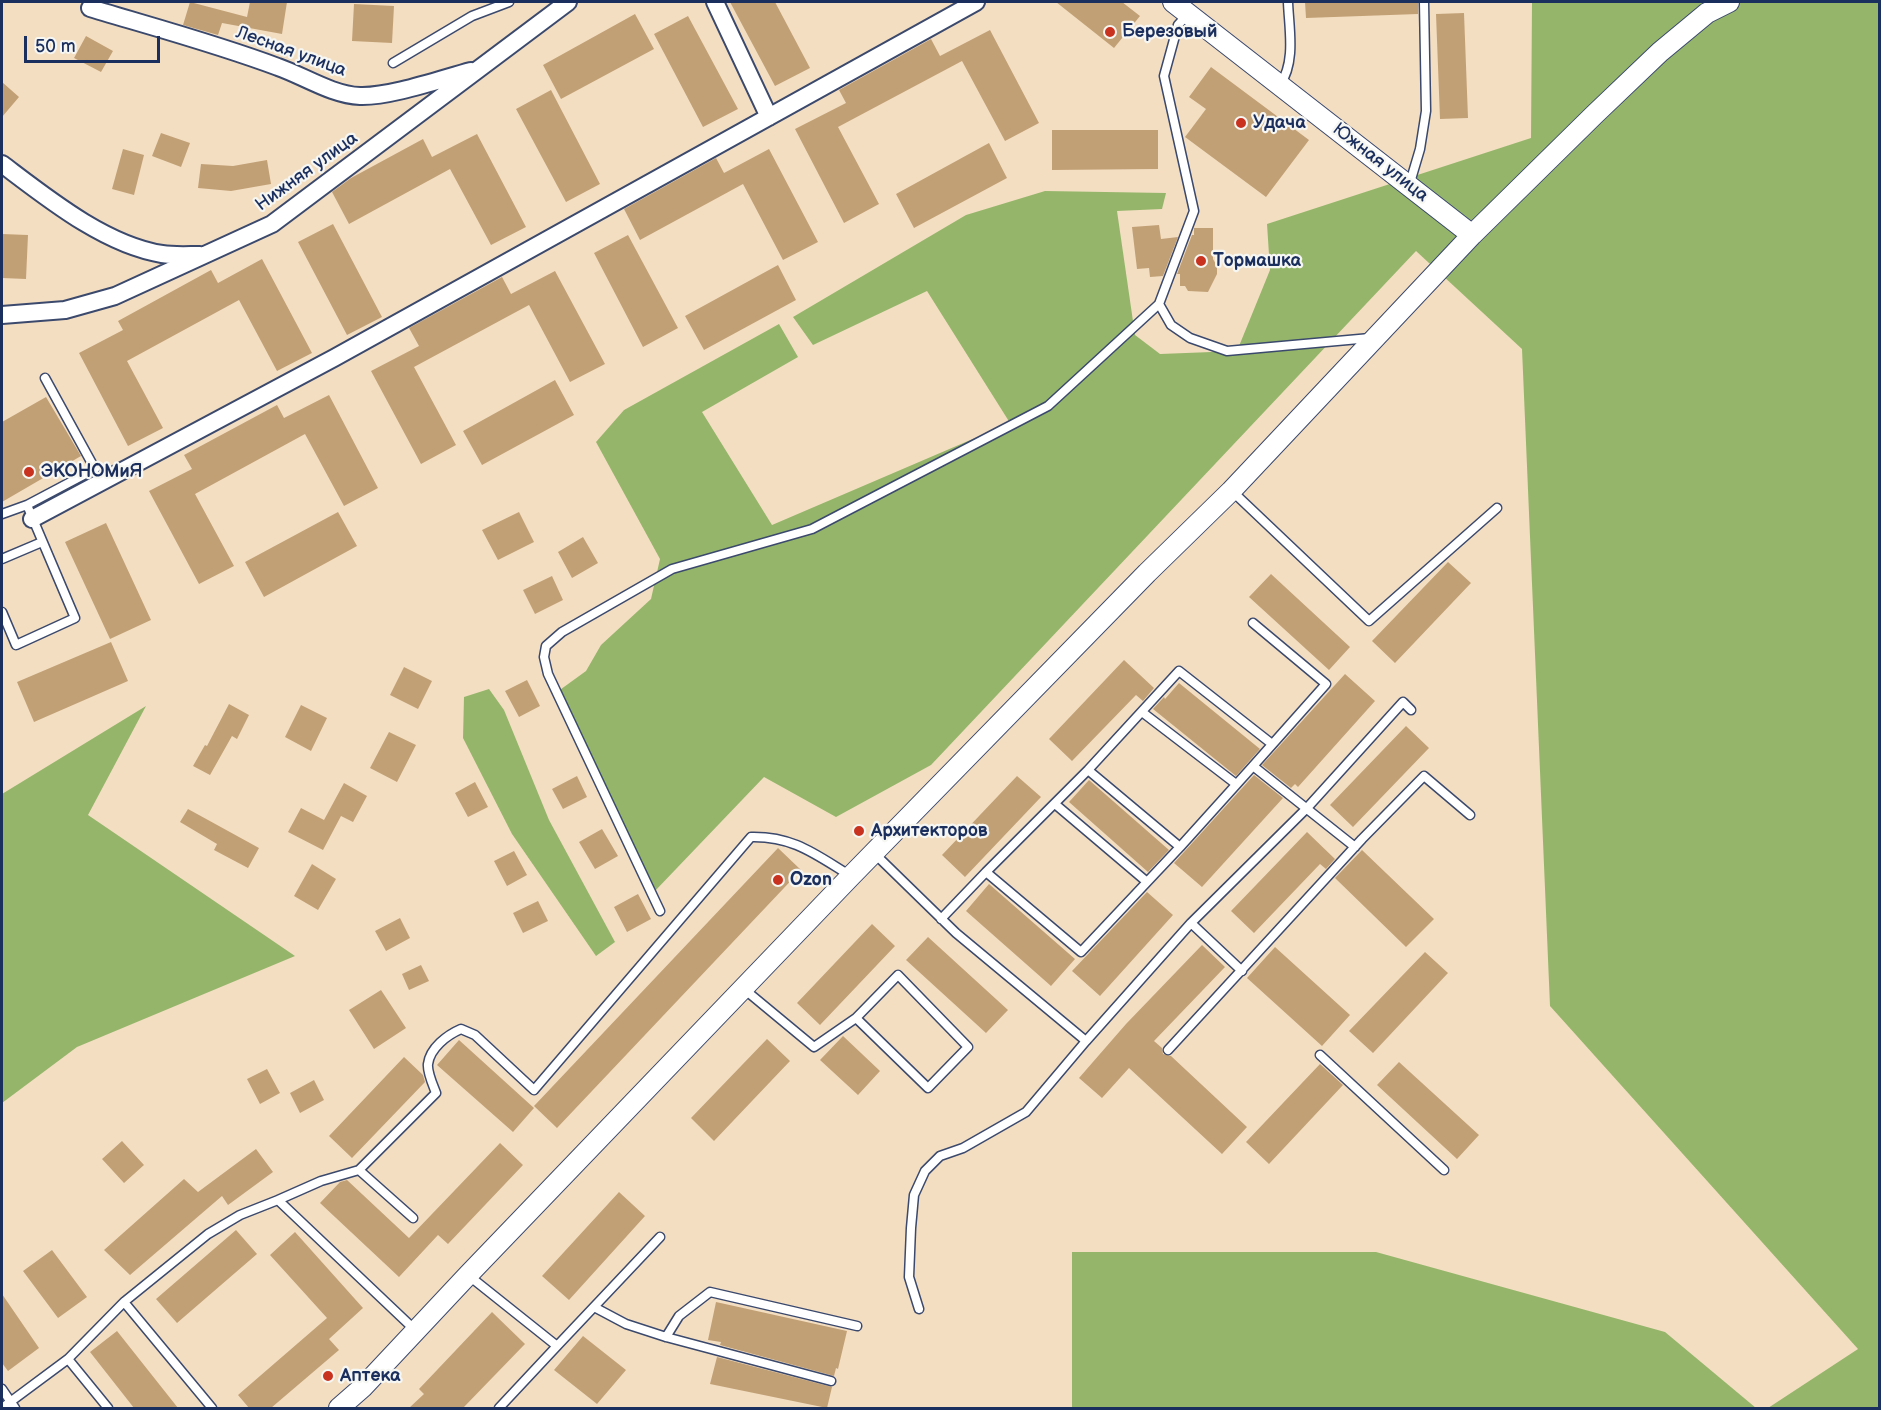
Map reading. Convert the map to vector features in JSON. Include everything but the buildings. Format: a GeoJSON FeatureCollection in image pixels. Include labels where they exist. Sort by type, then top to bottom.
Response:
{"type":"FeatureCollection","features":[{"type":"Feature","properties":{"kind":"street","name":"Нижняя улица"},"geometry":{"type":"LineString","coordinates":[[2,315],[65,310],[115,296],[272,224],[568,2]]}},
{"type":"Feature","properties":{"kind":"street"},"geometry":{"type":"LineString","coordinates":[[715,2],[769,117]]}},
{"type":"Feature","properties":{"kind":"street"},"geometry":{"type":"LineString","coordinates":[[29,512],[334,358],[976,2]]}},
{"type":"Feature","properties":{"kind":"street"},"geometry":{"type":"LineString","coordinates":[[339,1408],[363,1387],[851,876],[1147,573],[1232,490],[1472,235],[1660,52],[1707,13],[1729,2]]}},
{"type":"Feature","properties":{"kind":"street","name":"Лесная улица"},"geometry":{"type":"LineString","coordinates":[[90,8],[211,44],[358,96],[413,87],[481,69]]}},
{"type":"Feature","properties":{"kind":"street","name":"Южная улица"},"geometry":{"type":"LineString","coordinates":[[1181,8],[1472,235]]}},
{"type":"Feature","properties":{"kind":"street"},"geometry":{"type":"LineString","coordinates":[[2,164],[68,213],[126,244],[162,254],[206,255]]}},
{"type":"Feature","properties":{"kind":"lane"},"geometry":{"type":"LineString","coordinates":[[393,63],[472,16],[509,2]]}},
{"type":"Feature","properties":{"kind":"lane"},"geometry":{"type":"LineString","coordinates":[[1280,85],[1287,72],[1290,59],[1288,2]]}},
{"type":"Feature","properties":{"kind":"lane"},"geometry":{"type":"LineString","coordinates":[[1409,186],[1420,149],[1426,111],[1424,2]]}},
{"type":"Feature","properties":{"kind":"lane"},"geometry":{"type":"LineString","coordinates":[[660,911],[548,674],[544,657],[546,646],[562,632],[672,568],[812,529],[1048,406],[1159,304],[1194,211],[1164,75],[1181,8]]}},
{"type":"Feature","properties":{"kind":"lane"},"geometry":{"type":"LineString","coordinates":[[1159,304],[1171,325],[1191,338],[1227,351],[1377,337]]}},
{"type":"Feature","properties":{"kind":"lane"},"geometry":{"type":"LineString","coordinates":[[2,514],[29,512],[95,469],[45,378]]}},
{"type":"Feature","properties":{"kind":"lane"},"geometry":{"type":"LineString","coordinates":[[1232,490],[1370,621],[1497,508]]}},
{"type":"Feature","properties":{"kind":"lane"},"geometry":{"type":"LineString","coordinates":[[2,612],[16,645],[75,618],[29,512]]}},
{"type":"Feature","properties":{"kind":"lane"},"geometry":{"type":"LineString","coordinates":[[2,559],[42,542]]}},
{"type":"Feature","properties":{"kind":"lane"},"geometry":{"type":"LineString","coordinates":[[986,872],[1081,952],[1180,847],[1326,684],[1253,623]]}},
{"type":"Feature","properties":{"kind":"lane"},"geometry":{"type":"LineString","coordinates":[[941,919],[1088,770],[1179,671],[1272,744]]}},
{"type":"Feature","properties":{"kind":"lane"},"geometry":{"type":"LineString","coordinates":[[919,1309],[909,1277],[910,1228],[914,1196],[926,1170],[939,1156],[963,1148],[1026,1112],[1191,923],[1307,808],[1403,702],[1411,710]]}},
{"type":"Feature","properties":{"kind":"lane"},"geometry":{"type":"LineString","coordinates":[[1142,712],[1236,784]]}},
{"type":"Feature","properties":{"kind":"lane"},"geometry":{"type":"LineString","coordinates":[[1252,766],[1355,846]]}},
{"type":"Feature","properties":{"kind":"lane"},"geometry":{"type":"LineString","coordinates":[[1088,770],[1180,847]]}},
{"type":"Feature","properties":{"kind":"lane"},"geometry":{"type":"LineString","coordinates":[[1168,1050],[1355,846],[1424,776],[1470,815]]}},
{"type":"Feature","properties":{"kind":"lane"},"geometry":{"type":"LineString","coordinates":[[1055,804],[1147,882]]}},
{"type":"Feature","properties":{"kind":"lane"},"geometry":{"type":"LineString","coordinates":[[2,1408],[12,1405],[68,1359],[124,1302],[208,1234],[240,1215],[321,1180],[359,1170],[436,1093],[428,1065],[434,1049],[450,1034],[461,1029],[475,1035],[534,1090],[751,837],[773,837],[799,845],[851,876]]}},
{"type":"Feature","properties":{"kind":"lane"},"geometry":{"type":"LineString","coordinates":[[875,854],[941,919],[1086,1041]]}},
{"type":"Feature","properties":{"kind":"lane"},"geometry":{"type":"LineString","coordinates":[[1191,923],[1242,971]]}},
{"type":"Feature","properties":{"kind":"lane"},"geometry":{"type":"LineString","coordinates":[[743,988],[814,1047],[856,1018],[898,975],[968,1047],[928,1088],[856,1018]]}},
{"type":"Feature","properties":{"kind":"lane"},"geometry":{"type":"LineString","coordinates":[[1320,1055],[1444,1170]]}},
{"type":"Feature","properties":{"kind":"lane"},"geometry":{"type":"LineString","coordinates":[[359,1170],[414,1218]]}},
{"type":"Feature","properties":{"kind":"lane"},"geometry":{"type":"LineString","coordinates":[[278,1200],[415,1330]]}},
{"type":"Feature","properties":{"kind":"lane"},"geometry":{"type":"LineString","coordinates":[[499,1408],[660,1237]]}},
{"type":"Feature","properties":{"kind":"lane"},"geometry":{"type":"LineString","coordinates":[[468,1275],[557,1346]]}},
{"type":"Feature","properties":{"kind":"lane"},"geometry":{"type":"LineString","coordinates":[[666,1337],[679,1316],[710,1292],[857,1326]]}},
{"type":"Feature","properties":{"kind":"lane"},"geometry":{"type":"LineString","coordinates":[[124,1302],[212,1408]]}},
{"type":"Feature","properties":{"kind":"lane"},"geometry":{"type":"LineString","coordinates":[[594,1307],[626,1324],[666,1337],[831,1381]]}},
{"type":"Feature","properties":{"kind":"lane"},"geometry":{"type":"LineString","coordinates":[[68,1359],[108,1408]]}},
{"type":"Feature","properties":{"kind":"lane"},"geometry":{"type":"LineString","coordinates":[[2,1389],[12,1405]]}},
{"type":"Feature","properties":{"kind":"green space"},"geometry":{"type":"Polygon","coordinates":[[[1532,2],[1879,2],[1879,1408],[1768,1408],[1858,1349],[1550,1006],[1522,349],[1416,251],[931,765],[836,817],[764,777],[654,892],[557,692],[586,671],[601,645],[651,599],[660,559],[596,442],[624,410],[779,324],[798,357],[702,412],[772,525],[1010,423],[927,291],[813,345],[793,317],[966,215],[1045,191],[1166,193],[1162,209],[1117,211],[1135,335],[1160,354],[1237,351],[1270,270],[1267,224],[1531,138],[1532,2]]]}},
{"type":"Feature","properties":{"kind":"green space"},"geometry":{"type":"Polygon","coordinates":[[[489,689],[504,710],[549,820],[615,942],[596,956],[512,834],[463,738],[464,697],[489,689]]]}},
{"type":"Feature","properties":{"kind":"green space"},"geometry":{"type":"Polygon","coordinates":[[[146,706],[88,815],[295,956],[77,1047],[2,1103],[2,794],[146,706]]]}},
{"type":"Feature","properties":{"kind":"green space"},"geometry":{"type":"Polygon","coordinates":[[[1072,1252],[1376,1252],[1665,1332],[1756,1408],[1072,1408],[1072,1252]]]}},
{"type":"Feature","properties":{"kind":"place","name":"Березовый"},"geometry":{"type":"Point","coordinates":[1110,32]}},
{"type":"Feature","properties":{"kind":"place","name":"Удача"},"geometry":{"type":"Point","coordinates":[1241,123]}},
{"type":"Feature","properties":{"kind":"place","name":"Тормашка"},"geometry":{"type":"Point","coordinates":[1201,261]}},
{"type":"Feature","properties":{"kind":"place","name":"ЭКОНОМиЯ"},"geometry":{"type":"Point","coordinates":[29,472]}},
{"type":"Feature","properties":{"kind":"place","name":"Архитекторов"},"geometry":{"type":"Point","coordinates":[859,831]}},
{"type":"Feature","properties":{"kind":"place","name":"Ozon"},"geometry":{"type":"Point","coordinates":[778,880]}},
{"type":"Feature","properties":{"kind":"place","name":"Аптека"},"geometry":{"type":"Point","coordinates":[328,1376]}}]}
